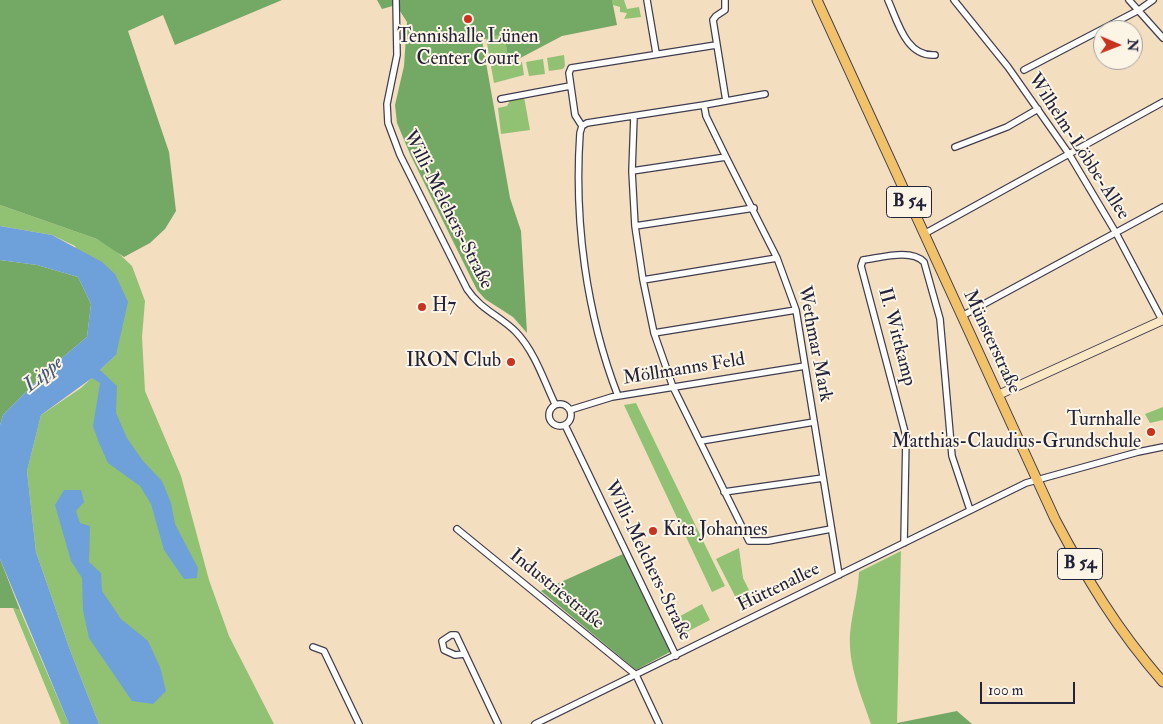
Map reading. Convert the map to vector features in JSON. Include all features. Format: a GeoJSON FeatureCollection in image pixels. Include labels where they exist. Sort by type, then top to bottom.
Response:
{"type":"FeatureCollection","features":[{"type":"Feature","properties":{"kind":"main road","name":"Münsterstraße"},"geometry":{"type":"LineString","coordinates":[[817,0],[1066,541],[1103,604],[1130,643],[1163,682]]}},
{"type":"Feature","properties":{"kind":"street","name":"Willi-Melchers-Straße"},"geometry":{"type":"LineString","coordinates":[[396,0],[396,64],[387,104],[391,136],[470,295],[520,337],[556,404]]}},
{"type":"Feature","properties":{"kind":"street"},"geometry":{"type":"LineString","coordinates":[[647,0],[656,53]]}},
{"type":"Feature","properties":{"kind":"street"},"geometry":{"type":"LineString","coordinates":[[725,0],[725,10],[713,20],[726,101]]}},
{"type":"Feature","properties":{"kind":"street"},"geometry":{"type":"LineString","coordinates":[[888,0],[909,46],[922,54],[935,55]]}},
{"type":"Feature","properties":{"kind":"street","name":"Wilhelm-Löbbe-Allee"},"geometry":{"type":"LineString","coordinates":[[954,0],[1008,67],[1069,154],[1116,233],[1163,320]]}},
{"type":"Feature","properties":{"kind":"street"},"geometry":{"type":"LineString","coordinates":[[1129,0],[1163,38]]}},
{"type":"Feature","properties":{"kind":"street"},"geometry":{"type":"LineString","coordinates":[[1024,70],[1139,10],[1153,0]]}},
{"type":"Feature","properties":{"kind":"street"},"geometry":{"type":"LineString","coordinates":[[618,396],[603,356],[584,263],[579,192],[579,140],[582,126],[575,115],[569,73],[571,68],[716,45]]}},
{"type":"Feature","properties":{"kind":"street"},"geometry":{"type":"LineString","coordinates":[[501,98],[570,86]]}},
{"type":"Feature","properties":{"kind":"street"},"geometry":{"type":"LineString","coordinates":[[582,126],[587,123],[765,94]]}},
{"type":"Feature","properties":{"kind":"street"},"geometry":{"type":"LineString","coordinates":[[924,234],[1163,102]]}},
{"type":"Feature","properties":{"kind":"street","name":"Wethmar Mark"},"geometry":{"type":"LineString","coordinates":[[704,105],[706,116],[754,208],[777,258],[796,310],[839,575]]}},
{"type":"Feature","properties":{"kind":"street"},"geometry":{"type":"LineString","coordinates":[[955,147],[1007,127],[1024,119],[1038,109]]}},
{"type":"Feature","properties":{"kind":"street"},"geometry":{"type":"LineString","coordinates":[[634,116],[632,171],[635,226],[643,280],[654,333],[673,388],[749,541],[768,541],[831,529]]}},
{"type":"Feature","properties":{"kind":"street"},"geometry":{"type":"LineString","coordinates":[[632,171],[726,157]]}},
{"type":"Feature","properties":{"kind":"street"},"geometry":{"type":"LineString","coordinates":[[962,316],[1163,207]]}},
{"type":"Feature","properties":{"kind":"street"},"geometry":{"type":"LineString","coordinates":[[635,226],[754,208]]}},
{"type":"Feature","properties":{"kind":"street","name":"II. Wittkamp"},"geometry":{"type":"LineString","coordinates":[[904,543],[906,436],[861,266],[862,261],[906,254],[920,258],[924,262],[940,320],[952,456],[970,510]]}},
{"type":"Feature","properties":{"kind":"street"},"geometry":{"type":"LineString","coordinates":[[643,280],[777,258]]}},
{"type":"Feature","properties":{"kind":"street"},"geometry":{"type":"LineString","coordinates":[[654,333],[796,310]]}},
{"type":"Feature","properties":{"kind":"street"},"geometry":{"type":"LineString","coordinates":[[998,395],[1163,320]]}},
{"type":"Feature","properties":{"kind":"street","name":"Möllmanns Feld"},"geometry":{"type":"LineString","coordinates":[[570,410],[586,403],[618,396],[805,366]]}},
{"type":"Feature","properties":{"kind":"street"},"geometry":{"type":"LineString","coordinates":[[556,404],[566,405],[570,410],[571,416],[565,425],[555,425],[550,420],[549,412],[556,404]]}},
{"type":"Feature","properties":{"kind":"street"},"geometry":{"type":"LineString","coordinates":[[701,441],[814,422]]}},
{"type":"Feature","properties":{"kind":"street","name":"Willi-Melchers-Straße"},"geometry":{"type":"LineString","coordinates":[[565,425],[676,656]]}},
{"type":"Feature","properties":{"kind":"street","name":"Hüttenallee"},"geometry":{"type":"LineString","coordinates":[[534,724],[1026,483],[1138,452],[1163,447]]}},
{"type":"Feature","properties":{"kind":"street"},"geometry":{"type":"LineString","coordinates":[[724,492],[823,478]]}},
{"type":"Feature","properties":{"kind":"street","name":"Industriestraße"},"geometry":{"type":"LineString","coordinates":[[457,529],[636,675]]}},
{"type":"Feature","properties":{"kind":"street"},"geometry":{"type":"LineString","coordinates":[[314,647],[324,651],[360,724]]}},
{"type":"Feature","properties":{"kind":"street"},"geometry":{"type":"LineString","coordinates":[[465,654],[498,724]]}},
{"type":"Feature","properties":{"kind":"street"},"geometry":{"type":"LineString","coordinates":[[636,675],[659,724]]}},
{"type":"Feature","properties":{"kind":"green space"},"geometry":{"type":"Polygon","coordinates":[[[0,0],[282,0],[175,45],[163,15],[128,31],[169,152],[176,211],[165,229],[150,243],[124,257],[97,239],[0,205],[0,0]]]}},
{"type":"Feature","properties":{"kind":"green space"},"geometry":{"type":"Polygon","coordinates":[[[377,0],[612,0],[617,25],[562,36],[509,64],[504,33],[482,40],[510,198],[521,231],[527,333],[513,317],[485,299],[477,290],[410,154],[397,123],[395,105],[404,66],[407,22],[396,5],[382,9],[377,0]]]}},
{"type":"Feature","properties":{"kind":"green space"},"geometry":{"type":"Polygon","coordinates":[[[612,0],[624,0],[627,9],[639,7],[641,17],[624,19],[627,13],[620,12],[620,7],[613,5],[612,0]]]}},
{"type":"Feature","properties":{"kind":"green space"},"geometry":{"type":"Polygon","coordinates":[[[504,33],[509,64],[522,62],[524,75],[494,83],[486,38],[504,33]]]}},
{"type":"Feature","properties":{"kind":"green space"},"geometry":{"type":"Polygon","coordinates":[[[564,55],[565,66],[563,69],[549,71],[547,58],[564,55]]]}},
{"type":"Feature","properties":{"kind":"green space"},"geometry":{"type":"Polygon","coordinates":[[[543,59],[545,74],[529,76],[526,62],[543,59]]]}},
{"type":"Feature","properties":{"kind":"green space"},"geometry":{"type":"Polygon","coordinates":[[[524,97],[530,130],[501,134],[498,108],[507,106],[511,99],[524,97]]]}},
{"type":"Feature","properties":{"kind":"green space"},"geometry":{"type":"Polygon","coordinates":[[[0,205],[97,239],[113,248],[132,266],[145,301],[142,337],[145,391],[181,476],[209,580],[229,636],[274,724],[99,724],[70,650],[36,552],[27,471],[41,415],[81,388],[116,355],[75,246],[52,235],[0,226],[0,205]]]}},
{"type":"Feature","properties":{"kind":"green space"},"geometry":{"type":"Polygon","coordinates":[[[0,260],[37,265],[78,277],[91,304],[87,337],[50,368],[3,415],[0,425],[0,260]]]}},
{"type":"Feature","properties":{"kind":"green space"},"geometry":{"type":"Polygon","coordinates":[[[636,403],[725,586],[712,592],[624,405],[636,403]]]}},
{"type":"Feature","properties":{"kind":"green space"},"geometry":{"type":"Polygon","coordinates":[[[1163,407],[1163,420],[1150,423],[1145,414],[1163,407]]]}},
{"type":"Feature","properties":{"kind":"green space"},"geometry":{"type":"Polygon","coordinates":[[[739,548],[743,578],[755,602],[743,607],[738,602],[716,559],[739,548]]]}},
{"type":"Feature","properties":{"kind":"green space"},"geometry":{"type":"Polygon","coordinates":[[[901,551],[897,724],[871,724],[856,680],[850,646],[859,572],[901,551]]]}},
{"type":"Feature","properties":{"kind":"green space"},"geometry":{"type":"Polygon","coordinates":[[[623,554],[670,652],[636,670],[541,591],[623,554]]]}},
{"type":"Feature","properties":{"kind":"green space"},"geometry":{"type":"Polygon","coordinates":[[[0,559],[20,610],[0,608],[0,559]]]}},
{"type":"Feature","properties":{"kind":"green space"},"geometry":{"type":"Polygon","coordinates":[[[702,604],[710,620],[683,634],[675,619],[702,604]]]}},
{"type":"Feature","properties":{"kind":"green space"},"geometry":{"type":"Polygon","coordinates":[[[13,608],[20,610],[69,724],[61,724],[13,608]]]}},
{"type":"Feature","properties":{"kind":"green space"},"geometry":{"type":"Polygon","coordinates":[[[957,711],[972,724],[897,724],[897,723],[957,711]]]}},
{"type":"Feature","properties":{"kind":"water","name":"Lippe"},"geometry":{"type":"Polygon","coordinates":[[[0,226],[52,235],[102,262],[115,274],[128,302],[116,355],[100,370],[117,386],[116,413],[127,438],[143,461],[162,481],[171,503],[175,524],[198,568],[197,578],[184,579],[164,550],[151,504],[140,486],[108,463],[93,426],[100,383],[92,378],[41,415],[27,471],[36,552],[70,650],[99,724],[69,724],[0,559],[0,425],[3,415],[50,368],[87,337],[91,304],[78,277],[37,265],[0,260],[0,226]]]}},
{"type":"Feature","properties":{"kind":"water"},"geometry":{"type":"Polygon","coordinates":[[[64,490],[81,490],[84,502],[76,511],[80,523],[90,526],[89,562],[101,573],[102,591],[121,619],[148,641],[160,667],[166,691],[153,704],[132,701],[89,638],[83,610],[82,578],[71,561],[55,505],[64,490]]]}},
{"type":"Feature","properties":{"kind":"place","name":"Tennishalle Lünen Center Court"},"geometry":{"type":"Point","coordinates":[468,19]}},
{"type":"Feature","properties":{"kind":"place","name":"H7"},"geometry":{"type":"Point","coordinates":[422,307]}},
{"type":"Feature","properties":{"kind":"place","name":"IRON Club"},"geometry":{"type":"Point","coordinates":[511,362]}},
{"type":"Feature","properties":{"kind":"place","name":"Turnhalle Matthias-Claudius-Grundschule"},"geometry":{"type":"Point","coordinates":[1151,432]}},
{"type":"Feature","properties":{"kind":"place","name":"Kita Johannes"},"geometry":{"type":"Point","coordinates":[653,531]}}]}
